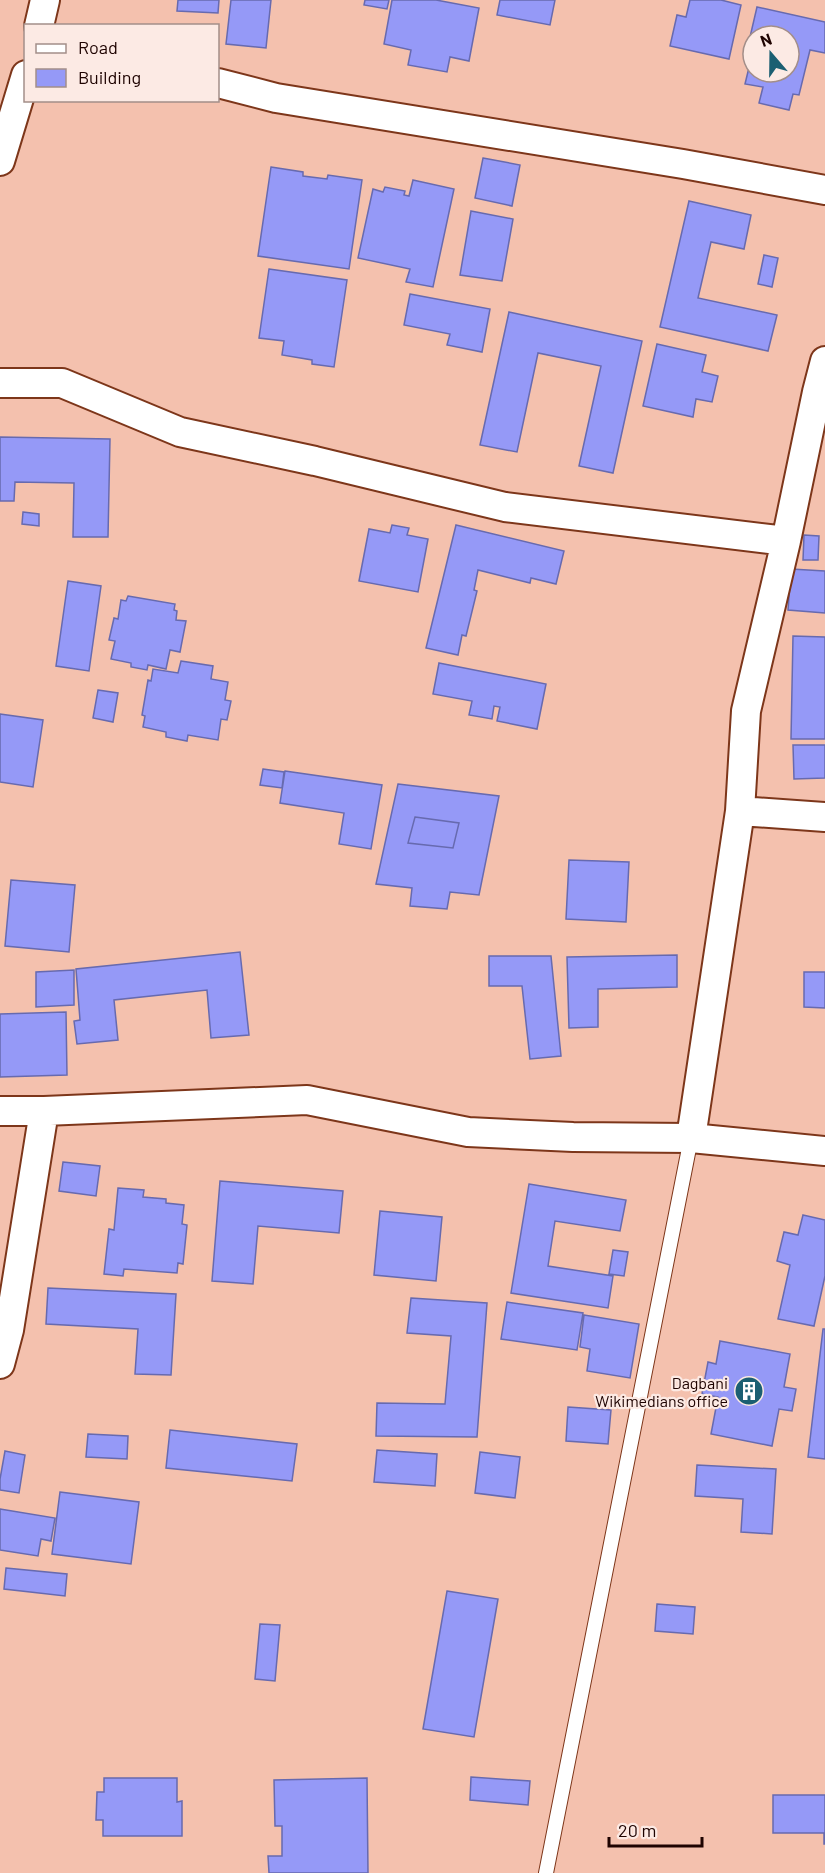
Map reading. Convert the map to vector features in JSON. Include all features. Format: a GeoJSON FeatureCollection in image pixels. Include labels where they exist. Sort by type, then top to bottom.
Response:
{"type":"FeatureCollection","features":[{"type":"Feature","properties":{"kind":"street"},"geometry":{"type":"LineString","coordinates":[[39,24],[45,0]]}},
{"type":"Feature","properties":{"kind":"street"},"geometry":{"type":"LineString","coordinates":[[0,161],[24,82]]}},
{"type":"Feature","properties":{"kind":"street"},"geometry":{"type":"LineString","coordinates":[[219,83],[276,98],[672,162],[825,190]]}},
{"type":"Feature","properties":{"kind":"street"},"geometry":{"type":"LineString","coordinates":[[691,1138],[740,811],[746,711],[825,361]]}},
{"type":"Feature","properties":{"kind":"street"},"geometry":{"type":"LineString","coordinates":[[0,383],[62,383],[180,432],[315,461],[505,507],[786,541]]}},
{"type":"Feature","properties":{"kind":"street"},"geometry":{"type":"LineString","coordinates":[[740,811],[825,817]]}},
{"type":"Feature","properties":{"kind":"street"},"geometry":{"type":"LineString","coordinates":[[0,1112],[307,1100],[468,1132],[573,1137],[691,1138],[825,1151]]}},
{"type":"Feature","properties":{"kind":"street"},"geometry":{"type":"LineString","coordinates":[[0,1364],[9,1330],[44,1111]]}},
{"type":"Feature","properties":{"kind":"lane"},"geometry":{"type":"LineString","coordinates":[[546,1873],[691,1138]]}},
{"type":"Feature","properties":{"kind":"building"},"geometry":{"type":"Polygon","coordinates":[[[178,0],[219,0],[218,13],[177,11],[178,0]]]}},
{"type":"Feature","properties":{"kind":"building"},"geometry":{"type":"Polygon","coordinates":[[[231,0],[271,0],[266,48],[226,44],[231,0]]]}},
{"type":"Feature","properties":{"kind":"building"},"geometry":{"type":"Polygon","coordinates":[[[365,0],[389,0],[387,9],[364,5],[365,0]]]}},
{"type":"Feature","properties":{"kind":"building"},"geometry":{"type":"Polygon","coordinates":[[[392,0],[436,0],[479,8],[469,61],[450,57],[447,72],[408,65],[411,50],[384,44],[392,0]]]}},
{"type":"Feature","properties":{"kind":"building"},"geometry":{"type":"Polygon","coordinates":[[[500,0],[555,0],[550,25],[497,15],[500,0]]]}},
{"type":"Feature","properties":{"kind":"building"},"geometry":{"type":"Polygon","coordinates":[[[690,0],[721,0],[741,5],[729,59],[670,46],[677,15],[686,17],[690,0]]]}},
{"type":"Feature","properties":{"kind":"building"},"geometry":{"type":"Polygon","coordinates":[[[757,7],[825,22],[825,53],[810,50],[799,95],[793,94],[789,110],[759,103],[763,87],[745,84],[801,84],[801,24],[753,24],[757,7]]]}},
{"type":"Feature","properties":{"kind":"building"},"geometry":{"type":"Polygon","coordinates":[[[483,158],[520,165],[512,206],[475,198],[483,158]]]}},
{"type":"Feature","properties":{"kind":"building"},"geometry":{"type":"Polygon","coordinates":[[[271,167],[303,172],[303,176],[327,179],[328,175],[362,180],[349,269],[258,256],[271,167]]]}},
{"type":"Feature","properties":{"kind":"building"},"geometry":{"type":"Polygon","coordinates":[[[413,180],[454,189],[433,287],[406,282],[410,269],[358,258],[373,189],[383,192],[385,187],[405,191],[404,195],[409,196],[413,180]]]}},
{"type":"Feature","properties":{"kind":"building"},"geometry":{"type":"Polygon","coordinates":[[[689,201],[751,215],[744,249],[711,242],[698,298],[777,315],[768,351],[660,327],[689,201]]]}},
{"type":"Feature","properties":{"kind":"building"},"geometry":{"type":"Polygon","coordinates":[[[471,211],[513,219],[502,281],[460,275],[471,211]]]}},
{"type":"Feature","properties":{"kind":"building"},"geometry":{"type":"Polygon","coordinates":[[[764,255],[778,258],[772,287],[758,284],[764,255]]]}},
{"type":"Feature","properties":{"kind":"building"},"geometry":{"type":"Polygon","coordinates":[[[269,269],[347,280],[334,367],[312,364],[312,360],[282,355],[284,341],[259,338],[269,269]]]}},
{"type":"Feature","properties":{"kind":"building"},"geometry":{"type":"Polygon","coordinates":[[[410,294],[490,309],[482,352],[447,345],[450,334],[404,325],[410,294]]]}},
{"type":"Feature","properties":{"kind":"building"},"geometry":{"type":"Polygon","coordinates":[[[509,312],[642,341],[613,473],[579,466],[601,366],[538,353],[517,452],[480,445],[509,312]]]}},
{"type":"Feature","properties":{"kind":"building"},"geometry":{"type":"Polygon","coordinates":[[[657,344],[706,355],[702,372],[718,376],[712,402],[696,399],[693,417],[643,406],[657,344]]]}},
{"type":"Feature","properties":{"kind":"building"},"geometry":{"type":"Polygon","coordinates":[[[0,437],[110,439],[108,537],[73,537],[74,483],[15,482],[14,501],[0,501],[0,437]]]}},
{"type":"Feature","properties":{"kind":"building"},"geometry":{"type":"Polygon","coordinates":[[[23,512],[39,514],[39,526],[22,524],[23,512]]]}},
{"type":"Feature","properties":{"kind":"building"},"geometry":{"type":"Polygon","coordinates":[[[392,525],[409,528],[407,535],[428,539],[418,592],[359,581],[369,529],[390,533],[392,525]]]}},
{"type":"Feature","properties":{"kind":"building"},"geometry":{"type":"Polygon","coordinates":[[[456,525],[564,551],[556,584],[531,578],[530,583],[478,570],[474,590],[477,591],[466,636],[462,635],[458,655],[426,648],[456,525]]]}},
{"type":"Feature","properties":{"kind":"building"},"geometry":{"type":"Polygon","coordinates":[[[804,535],[819,536],[818,560],[803,560],[804,535]]]}},
{"type":"Feature","properties":{"kind":"building"},"geometry":{"type":"Polygon","coordinates":[[[791,569],[825,571],[825,613],[788,610],[791,569]]]}},
{"type":"Feature","properties":{"kind":"building"},"geometry":{"type":"Polygon","coordinates":[[[68,581],[101,586],[89,671],[56,666],[68,581]]]}},
{"type":"Feature","properties":{"kind":"building"},"geometry":{"type":"Polygon","coordinates":[[[128,596],[175,604],[176,620],[186,621],[180,652],[170,650],[166,669],[148,665],[147,670],[131,667],[131,663],[111,659],[115,641],[109,640],[114,618],[118,619],[121,600],[126,601],[128,596]]]}},
{"type":"Feature","properties":{"kind":"building"},"geometry":{"type":"Polygon","coordinates":[[[793,636],[825,637],[825,739],[791,739],[793,636]]]}},
{"type":"Feature","properties":{"kind":"building"},"geometry":{"type":"Polygon","coordinates":[[[181,661],[213,666],[211,679],[228,682],[225,700],[231,701],[227,720],[221,719],[218,740],[188,735],[187,741],[166,737],[166,732],[143,727],[145,716],[142,715],[148,680],[151,681],[153,669],[178,673],[181,661]]]}},
{"type":"Feature","properties":{"kind":"building"},"geometry":{"type":"Polygon","coordinates":[[[439,663],[546,684],[537,729],[497,721],[500,707],[494,706],[492,719],[469,715],[472,701],[433,694],[439,663]]]}},
{"type":"Feature","properties":{"kind":"building"},"geometry":{"type":"Polygon","coordinates":[[[98,690],[118,693],[113,722],[93,718],[98,690]]]}},
{"type":"Feature","properties":{"kind":"building"},"geometry":{"type":"Polygon","coordinates":[[[0,714],[43,720],[33,787],[0,782],[0,714]]]}},
{"type":"Feature","properties":{"kind":"building"},"geometry":{"type":"Polygon","coordinates":[[[793,745],[825,745],[825,778],[794,779],[793,745]]]}},
{"type":"Feature","properties":{"kind":"building"},"geometry":{"type":"Polygon","coordinates":[[[263,769],[284,772],[282,788],[260,785],[263,769]]]}},
{"type":"Feature","properties":{"kind":"building"},"geometry":{"type":"Polygon","coordinates":[[[285,771],[382,785],[371,849],[339,844],[344,813],[280,803],[285,771]]]}},
{"type":"Feature","properties":{"kind":"building"},"geometry":{"type":"Polygon","coordinates":[[[398,784],[499,796],[479,895],[450,892],[447,909],[410,906],[412,888],[376,884],[398,784]],[[415,817],[408,843],[453,848],[459,823],[415,817]]]}},
{"type":"Feature","properties":{"kind":"building"},"geometry":{"type":"Polygon","coordinates":[[[415,817],[459,823],[453,848],[408,843],[415,817]]]}},
{"type":"Feature","properties":{"kind":"building"},"geometry":{"type":"Polygon","coordinates":[[[569,860],[629,862],[626,922],[566,919],[569,860]]]}},
{"type":"Feature","properties":{"kind":"building"},"geometry":{"type":"Polygon","coordinates":[[[11,880],[75,885],[69,952],[5,946],[11,880]]]}},
{"type":"Feature","properties":{"kind":"building"},"geometry":{"type":"Polygon","coordinates":[[[240,952],[249,1035],[211,1038],[207,990],[114,1000],[118,1040],[77,1044],[74,1021],[80,1020],[76,969],[240,952]]]}},
{"type":"Feature","properties":{"kind":"building"},"geometry":{"type":"Polygon","coordinates":[[[677,955],[677,987],[598,989],[598,1027],[569,1028],[567,957],[677,955]]]}},
{"type":"Feature","properties":{"kind":"building"},"geometry":{"type":"Polygon","coordinates":[[[489,956],[551,956],[561,1056],[530,1059],[522,986],[489,986],[489,956]]]}},
{"type":"Feature","properties":{"kind":"building"},"geometry":{"type":"Polygon","coordinates":[[[74,970],[74,1005],[36,1007],[36,972],[74,970]]]}},
{"type":"Feature","properties":{"kind":"building"},"geometry":{"type":"Polygon","coordinates":[[[804,972],[825,972],[825,1008],[804,1007],[804,972]]]}},
{"type":"Feature","properties":{"kind":"building"},"geometry":{"type":"Polygon","coordinates":[[[66,1012],[67,1075],[0,1077],[0,1014],[66,1012]]]}},
{"type":"Feature","properties":{"kind":"building"},"geometry":{"type":"Polygon","coordinates":[[[63,1162],[100,1166],[96,1196],[59,1191],[63,1162]]]}},
{"type":"Feature","properties":{"kind":"building"},"geometry":{"type":"Polygon","coordinates":[[[220,1181],[343,1191],[339,1233],[258,1226],[253,1284],[212,1281],[220,1181]]]}},
{"type":"Feature","properties":{"kind":"building"},"geometry":{"type":"Polygon","coordinates":[[[529,1184],[626,1200],[620,1231],[555,1221],[548,1266],[613,1276],[608,1308],[511,1293],[529,1184]]]}},
{"type":"Feature","properties":{"kind":"building"},"geometry":{"type":"Polygon","coordinates":[[[118,1188],[144,1190],[143,1197],[166,1199],[166,1203],[184,1205],[182,1224],[187,1225],[183,1264],[178,1263],[177,1273],[124,1269],[123,1276],[104,1274],[109,1229],[114,1230],[118,1188]]]}},
{"type":"Feature","properties":{"kind":"building"},"geometry":{"type":"Polygon","coordinates":[[[380,1211],[442,1217],[436,1281],[374,1275],[380,1211]]]}},
{"type":"Feature","properties":{"kind":"building"},"geometry":{"type":"Polygon","coordinates":[[[803,1215],[825,1220],[825,1276],[814,1326],[778,1319],[790,1265],[777,1261],[784,1232],[798,1235],[803,1215]]]}},
{"type":"Feature","properties":{"kind":"building"},"geometry":{"type":"Polygon","coordinates":[[[613,1250],[628,1252],[624,1276],[609,1274],[613,1250]]]}},
{"type":"Feature","properties":{"kind":"building"},"geometry":{"type":"Polygon","coordinates":[[[48,1288],[176,1294],[171,1375],[135,1374],[138,1329],[46,1324],[48,1288]]]}},
{"type":"Feature","properties":{"kind":"building"},"geometry":{"type":"Polygon","coordinates":[[[411,1298],[487,1303],[477,1437],[376,1436],[377,1403],[445,1404],[451,1336],[407,1333],[411,1298]]]}},
{"type":"Feature","properties":{"kind":"building"},"geometry":{"type":"Polygon","coordinates":[[[507,1302],[583,1313],[577,1350],[501,1339],[507,1302]]]}},
{"type":"Feature","properties":{"kind":"building"},"geometry":{"type":"Polygon","coordinates":[[[584,1315],[639,1324],[630,1378],[587,1371],[590,1349],[580,1347],[584,1315]]]}},
{"type":"Feature","properties":{"kind":"building"},"geometry":{"type":"Polygon","coordinates":[[[823,1329],[825,1329],[825,1459],[808,1457],[823,1329]]]}},
{"type":"Feature","properties":{"kind":"building","name":"Dagbani Wikimedians office"},"geometry":{"type":"Polygon","coordinates":[[[720,1341],[790,1354],[784,1387],[796,1389],[792,1411],[779,1409],[772,1446],[711,1434],[718,1397],[702,1394],[708,1362],[716,1364],[720,1341]]]}},
{"type":"Feature","properties":{"kind":"building"},"geometry":{"type":"Polygon","coordinates":[[[568,1407],[611,1410],[608,1444],[566,1441],[568,1407]]]}},
{"type":"Feature","properties":{"kind":"building"},"geometry":{"type":"Polygon","coordinates":[[[170,1430],[297,1444],[292,1481],[166,1468],[170,1430]]]}},
{"type":"Feature","properties":{"kind":"building"},"geometry":{"type":"Polygon","coordinates":[[[88,1434],[128,1436],[127,1459],[86,1457],[88,1434]]]}},
{"type":"Feature","properties":{"kind":"building"},"geometry":{"type":"Polygon","coordinates":[[[377,1450],[437,1454],[435,1486],[374,1482],[377,1450]]]}},
{"type":"Feature","properties":{"kind":"building"},"geometry":{"type":"Polygon","coordinates":[[[5,1451],[25,1455],[19,1493],[0,1490],[5,1451]]]}},
{"type":"Feature","properties":{"kind":"building"},"geometry":{"type":"Polygon","coordinates":[[[480,1452],[520,1457],[515,1498],[475,1493],[480,1452]]]}},
{"type":"Feature","properties":{"kind":"building"},"geometry":{"type":"Polygon","coordinates":[[[697,1465],[776,1469],[772,1534],[741,1532],[743,1499],[695,1496],[697,1465]]]}},
{"type":"Feature","properties":{"kind":"building"},"geometry":{"type":"Polygon","coordinates":[[[60,1492],[139,1502],[131,1564],[52,1554],[60,1492]]]}},
{"type":"Feature","properties":{"kind":"building"},"geometry":{"type":"Polygon","coordinates":[[[0,1509],[55,1518],[51,1541],[41,1539],[38,1556],[0,1550],[0,1509]]]}},
{"type":"Feature","properties":{"kind":"building"},"geometry":{"type":"Polygon","coordinates":[[[6,1568],[67,1574],[65,1596],[4,1589],[6,1568]]]}},
{"type":"Feature","properties":{"kind":"building"},"geometry":{"type":"Polygon","coordinates":[[[447,1591],[498,1599],[474,1737],[423,1729],[447,1591]]]}},
{"type":"Feature","properties":{"kind":"building"},"geometry":{"type":"Polygon","coordinates":[[[657,1604],[695,1607],[693,1634],[655,1631],[657,1604]]]}},
{"type":"Feature","properties":{"kind":"building"},"geometry":{"type":"Polygon","coordinates":[[[260,1624],[280,1625],[275,1681],[255,1679],[260,1624]]]}},
{"type":"Feature","properties":{"kind":"building"},"geometry":{"type":"Polygon","coordinates":[[[471,1777],[530,1781],[528,1805],[470,1800],[471,1777]]]}},
{"type":"Feature","properties":{"kind":"building"},"geometry":{"type":"Polygon","coordinates":[[[104,1778],[177,1778],[177,1802],[182,1801],[182,1836],[103,1836],[103,1820],[96,1820],[97,1792],[104,1792],[104,1778]]]}},
{"type":"Feature","properties":{"kind":"building"},"geometry":{"type":"Polygon","coordinates":[[[367,1778],[368,1873],[269,1873],[268,1856],[282,1856],[282,1826],[275,1826],[274,1780],[367,1778]]]}},
{"type":"Feature","properties":{"kind":"building"},"geometry":{"type":"Polygon","coordinates":[[[773,1795],[825,1795],[825,1844],[824,1833],[773,1833],[773,1795]]]}},
{"type":"Feature","properties":{"kind":"place","name":"Dagbani Wikimedians office"},"geometry":{"type":"Point","coordinates":[749,1391]}}]}
